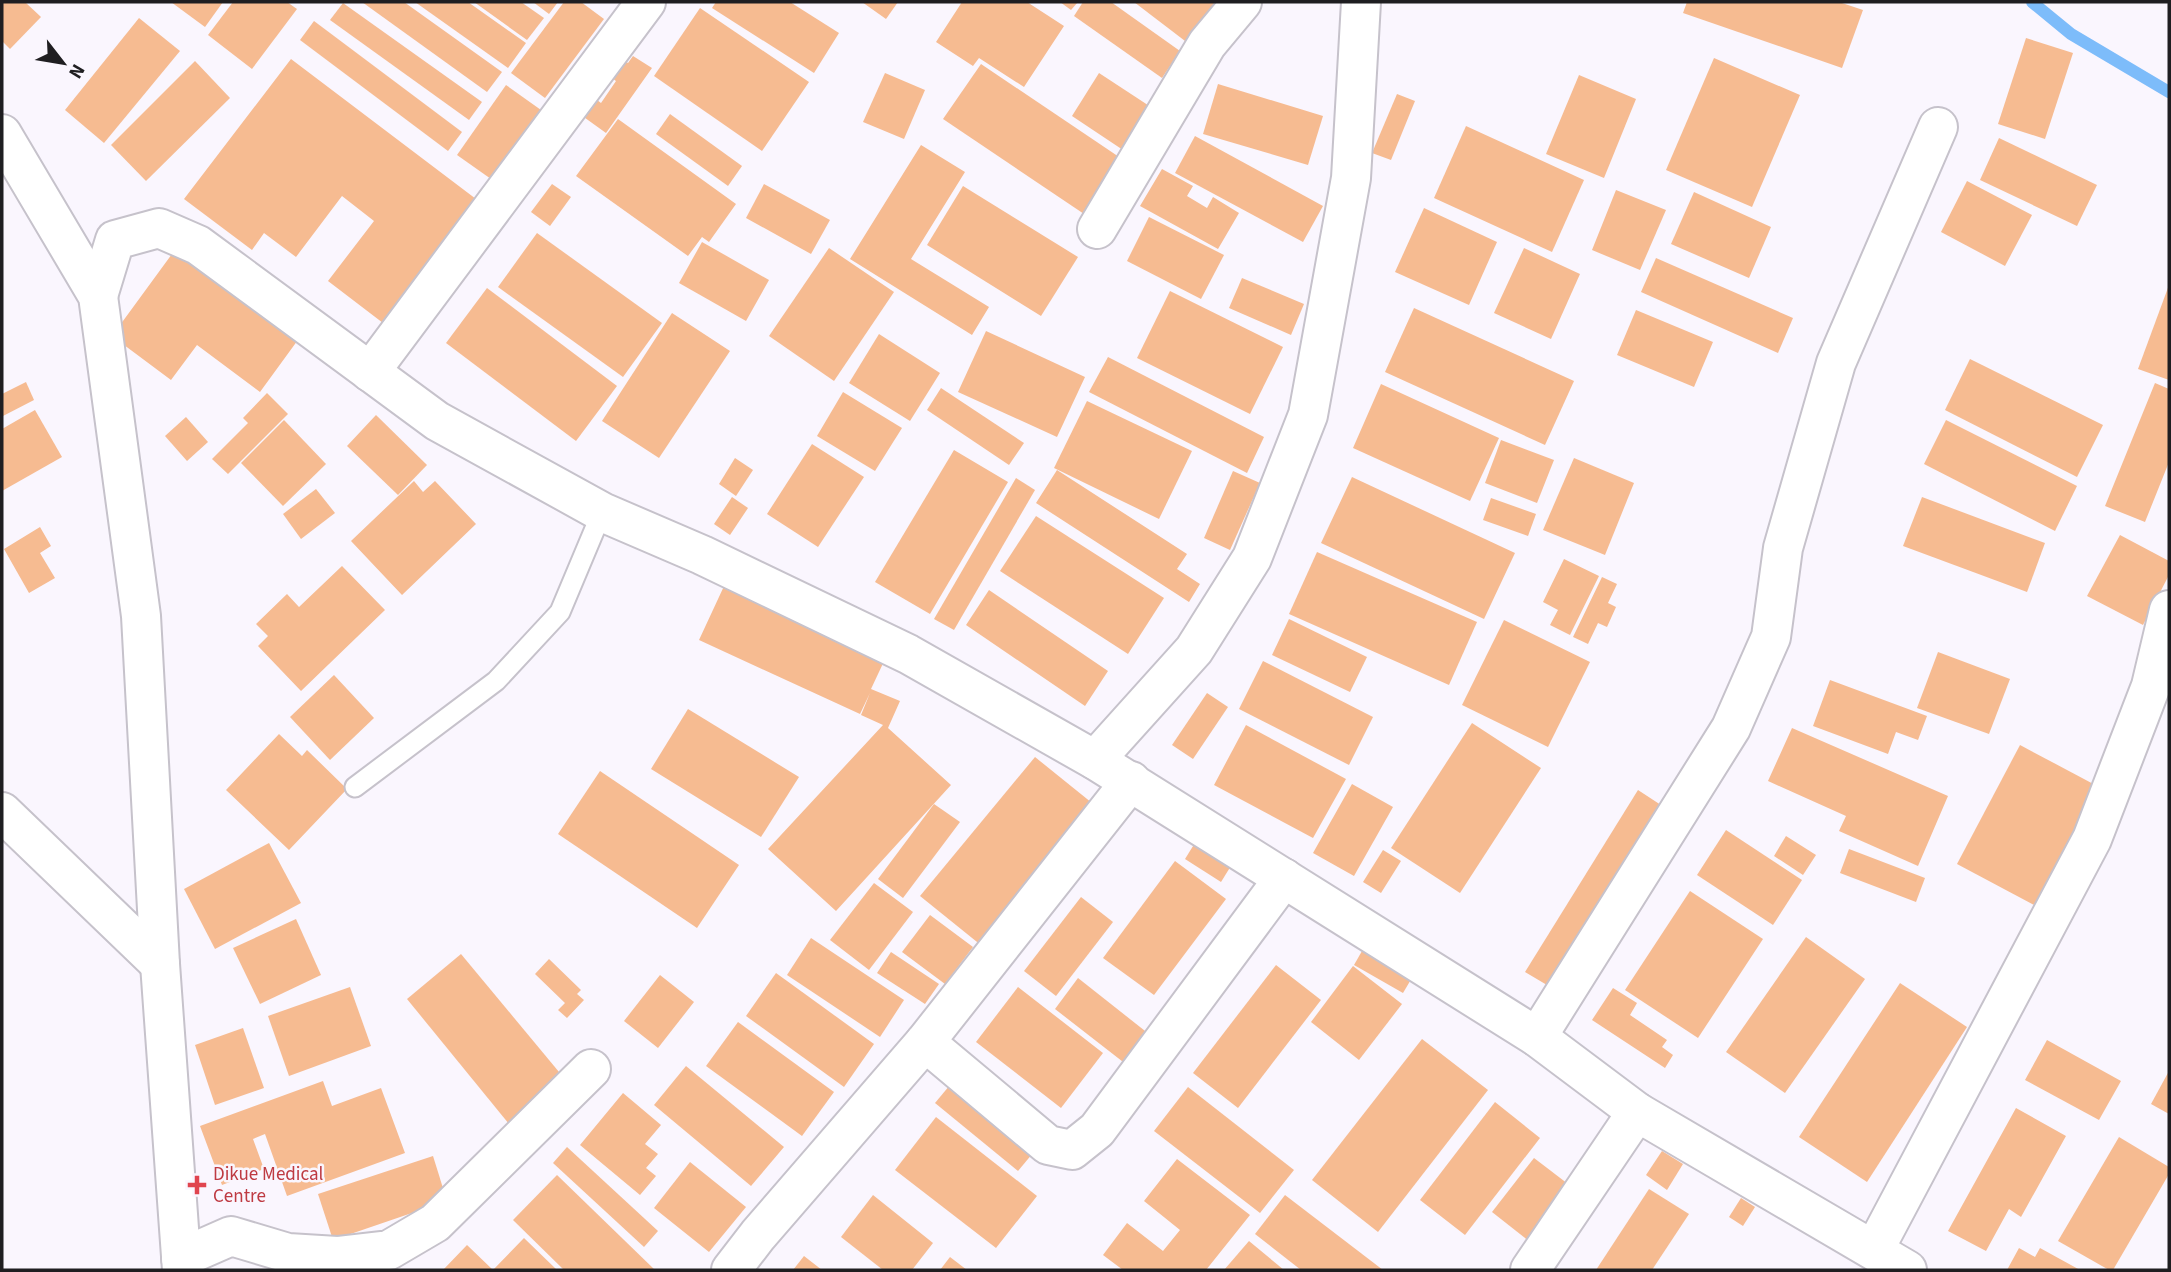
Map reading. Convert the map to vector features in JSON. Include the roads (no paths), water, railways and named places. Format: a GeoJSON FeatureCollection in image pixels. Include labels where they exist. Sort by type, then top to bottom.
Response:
{"type":"FeatureCollection","features":[{"type":"Feature","properties":{"kind":"street"},"geometry":{"type":"LineString","coordinates":[[370,372],[646,2]]}},
{"type":"Feature","properties":{"kind":"street"},"geometry":{"type":"LineString","coordinates":[[1097,229],[1207,44],[1242,2]]}},
{"type":"Feature","properties":{"kind":"street"},"geometry":{"type":"LineString","coordinates":[[1095,760],[1195,650],[1252,558],[1308,415],[1351,178],[1361,2]]}},
{"type":"Feature","properties":{"kind":"street"},"geometry":{"type":"LineString","coordinates":[[1537,1037],[1731,728],[1746,694],[1771,637],[1783,548],[1836,363],[1938,127]]}},
{"type":"Feature","properties":{"kind":"street"},"geometry":{"type":"LineString","coordinates":[[2,134],[97,296],[141,616],[160,964],[182,1264],[231,1237],[288,1253],[337,1256],[389,1250],[435,1223],[591,1069]]}},
{"type":"Feature","properties":{"kind":"street"},"geometry":{"type":"LineString","coordinates":[[97,296],[115,240],[159,229],[198,245],[437,421],[602,512],[702,555],[908,654],[1095,760],[1537,1037],[1637,1112],[1907,1270]]}},
{"type":"Feature","properties":{"kind":"street"},"geometry":{"type":"LineString","coordinates":[[1874,1250],[2092,839],[2151,686],[2169,610]]}},
{"type":"Feature","properties":{"kind":"street"},"geometry":{"type":"LineString","coordinates":[[731,1270],[758,1234],[925,1042],[1131,781]]}},
{"type":"Feature","properties":{"kind":"street"},"geometry":{"type":"LineString","coordinates":[[2,812],[160,964]]}},
{"type":"Feature","properties":{"kind":"street"},"geometry":{"type":"LineString","coordinates":[[925,1042],[1048,1145],[1072,1150],[1097,1130],[1284,878]]}},
{"type":"Feature","properties":{"kind":"street"},"geometry":{"type":"LineString","coordinates":[[1530,1270],[1637,1112]]}},
{"type":"Feature","properties":{"kind":"lane"},"geometry":{"type":"LineString","coordinates":[[355,787],[496,681],[560,612],[602,512]]}},
{"type":"Feature","properties":{"kind":"waterway"},"geometry":{"type":"LineString","coordinates":[[2032,2],[2071,34],[2169,92]]}},
{"type":"Feature","properties":{"kind":"place","name":"Dikue Medical Centre"},"geometry":{"type":"Point","coordinates":[197,1185]}}]}
